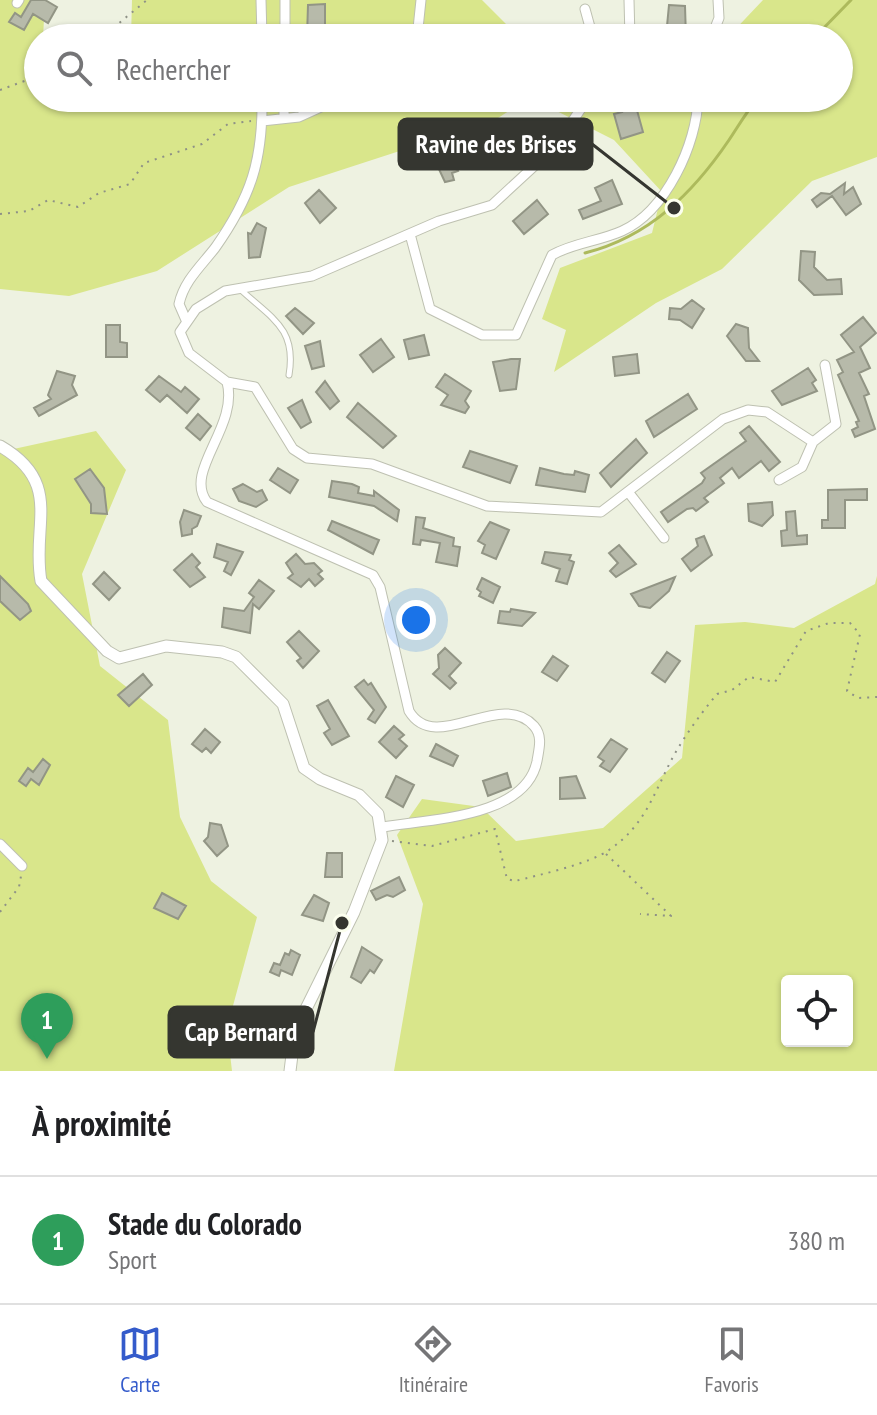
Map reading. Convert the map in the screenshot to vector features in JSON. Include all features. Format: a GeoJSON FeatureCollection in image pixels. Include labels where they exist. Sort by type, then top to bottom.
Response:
{"type":"FeatureCollection","features":[{"type":"Feature","properties":{"kind":"street"},"geometry":{"type":"LineString","coordinates":[[261,0],[262,24]]}},
{"type":"Feature","properties":{"kind":"street"},"geometry":{"type":"LineString","coordinates":[[285,0],[285,24]]}},
{"type":"Feature","properties":{"kind":"street"},"geometry":{"type":"LineString","coordinates":[[418,24],[421,0]]}},
{"type":"Feature","properties":{"kind":"street"},"geometry":{"type":"LineString","coordinates":[[629,0],[630,24]]}},
{"type":"Feature","properties":{"kind":"street"},"geometry":{"type":"LineString","coordinates":[[717,24],[718,0]]}},
{"type":"Feature","properties":{"kind":"street"},"geometry":{"type":"LineString","coordinates":[[585,9],[589,24]]}},
{"type":"Feature","properties":{"kind":"street"},"geometry":{"type":"LineString","coordinates":[[186,320],[179,304],[181,293],[247,196],[256,171],[262,112]]}},
{"type":"Feature","properties":{"kind":"street"},"geometry":{"type":"LineString","coordinates":[[284,112],[284,118]]}},
{"type":"Feature","properties":{"kind":"street"},"geometry":{"type":"LineString","coordinates":[[262,121],[312,112]]}},
{"type":"Feature","properties":{"kind":"street"},"geometry":{"type":"LineString","coordinates":[[579,112],[556,146],[492,205],[410,234],[312,276],[239,288],[209,298],[186,320],[180,332],[189,353],[227,382],[255,387],[290,445],[307,458],[372,464],[487,506],[592,514],[609,508],[723,419],[748,410],[767,412],[813,442]]}},
{"type":"Feature","properties":{"kind":"street"},"geometry":{"type":"LineString","coordinates":[[410,234],[430,309],[482,335],[516,335],[552,255],[623,231],[662,198],[691,139],[697,112]]}},
{"type":"Feature","properties":{"kind":"street"},"geometry":{"type":"LineString","coordinates":[[779,480],[802,467],[813,442],[836,424],[825,365]]}},
{"type":"Feature","properties":{"kind":"street"},"geometry":{"type":"LineString","coordinates":[[227,382],[228,414],[200,476],[200,491],[207,502],[373,575],[380,587],[409,711],[416,722],[428,726],[454,725],[492,715],[514,715],[533,726],[539,737],[532,776],[524,789],[511,799],[464,813],[383,827]]}},
{"type":"Feature","properties":{"kind":"street"},"geometry":{"type":"LineString","coordinates":[[0,446],[13,454],[39,486],[43,502],[41,581],[107,651],[127,659],[158,648],[175,647],[222,652],[236,657],[283,704],[304,768],[320,779],[359,795],[378,814],[383,827],[382,840],[354,912],[295,1031],[290,1071]]}},
{"type":"Feature","properties":{"kind":"street"},"geometry":{"type":"LineString","coordinates":[[629,493],[664,538]]}},
{"type":"Feature","properties":{"kind":"street"},"geometry":{"type":"LineString","coordinates":[[0,844],[22,866]]}},
{"type":"Feature","properties":{"kind":"lane"},"geometry":{"type":"LineString","coordinates":[[239,288],[288,338],[293,353],[289,375]]}},
{"type":"Feature","properties":{"kind":"path"},"geometry":{"type":"LineString","coordinates":[[118,24],[147,0]]}},
{"type":"Feature","properties":{"kind":"path"},"geometry":{"type":"LineString","coordinates":[[0,90],[24,81]]}},
{"type":"Feature","properties":{"kind":"path"},"geometry":{"type":"LineString","coordinates":[[0,214],[29,211],[48,200],[78,207],[99,193],[130,184],[144,163],[202,144],[238,120],[262,121]]}},
{"type":"Feature","properties":{"kind":"path"},"geometry":{"type":"LineString","coordinates":[[382,840],[432,846],[495,829],[507,879],[515,881],[566,868],[605,853],[630,833],[647,810],[661,789],[674,756],[717,694],[732,690],[749,677],[775,682],[806,631],[829,623],[850,623],[860,634],[847,691],[858,698],[877,697]]}},
{"type":"Feature","properties":{"kind":"path"},"geometry":{"type":"LineString","coordinates":[[605,853],[671,916],[640,914]]}},
{"type":"Feature","properties":{"kind":"path"},"geometry":{"type":"LineString","coordinates":[[0,912],[19,887],[22,866]]}},
{"type":"Feature","properties":{"kind":"green space"},"geometry":{"type":"Polygon","coordinates":[[[0,0],[45,0],[44,24],[24,24],[24,112],[507,112],[464,140],[415,146],[289,187],[157,271],[69,296],[0,289],[0,0]]]}},
{"type":"Feature","properties":{"kind":"green space"},"geometry":{"type":"Polygon","coordinates":[[[132,0],[482,0],[506,24],[131,24],[132,0]]]}},
{"type":"Feature","properties":{"kind":"green space"},"geometry":{"type":"Polygon","coordinates":[[[763,0],[877,0],[877,157],[812,181],[722,269],[656,303],[554,372],[566,330],[542,319],[560,268],[652,233],[662,192],[614,140],[559,112],[853,112],[853,24],[740,24],[763,0]]]}},
{"type":"Feature","properties":{"kind":"green space"},"geometry":{"type":"Polygon","coordinates":[[[96,431],[126,470],[82,574],[100,666],[168,720],[180,817],[211,881],[257,917],[227,1028],[232,1071],[0,1071],[0,452],[96,431]]]}},
{"type":"Feature","properties":{"kind":"green space"},"geometry":{"type":"Polygon","coordinates":[[[877,576],[877,1071],[394,1071],[423,904],[397,835],[422,799],[481,807],[516,841],[603,828],[682,758],[695,625],[745,622],[794,628],[875,584],[877,576]]]}},
{"type":"Feature","properties":{"kind":"building"},"geometry":{"type":"Polygon","coordinates":[[[31,0],[45,0],[57,7],[48,23],[33,14],[27,24],[24,24],[24,30],[9,22],[15,13],[21,17],[31,0]]]}},
{"type":"Feature","properties":{"kind":"building"},"geometry":{"type":"Polygon","coordinates":[[[325,4],[325,24],[307,24],[308,5],[325,4]]]}},
{"type":"Feature","properties":{"kind":"building"},"geometry":{"type":"Polygon","coordinates":[[[669,5],[685,6],[686,24],[667,24],[669,5]]]}},
{"type":"Feature","properties":{"kind":"building"},"geometry":{"type":"Polygon","coordinates":[[[637,112],[643,132],[621,139],[614,114],[637,112]]]}},
{"type":"Feature","properties":{"kind":"building"},"geometry":{"type":"Polygon","coordinates":[[[445,147],[458,171],[452,173],[454,180],[445,182],[431,152],[445,147]]]}},
{"type":"Feature","properties":{"kind":"building"},"geometry":{"type":"Polygon","coordinates":[[[612,180],[622,204],[583,219],[579,210],[601,201],[595,188],[612,180]]]}},
{"type":"Feature","properties":{"kind":"building"},"geometry":{"type":"Polygon","coordinates":[[[845,183],[844,194],[853,187],[861,204],[846,215],[832,196],[817,207],[812,200],[821,193],[830,194],[845,183]]]}},
{"type":"Feature","properties":{"kind":"building"},"geometry":{"type":"Polygon","coordinates":[[[319,190],[336,208],[320,223],[305,203],[319,190]]]}},
{"type":"Feature","properties":{"kind":"building"},"geometry":{"type":"Polygon","coordinates":[[[537,200],[548,214],[524,234],[513,221],[537,200]]]}},
{"type":"Feature","properties":{"kind":"building"},"geometry":{"type":"Polygon","coordinates":[[[257,223],[266,228],[260,257],[249,258],[248,233],[251,234],[257,223]]]}},
{"type":"Feature","properties":{"kind":"building"},"geometry":{"type":"Polygon","coordinates":[[[801,251],[815,252],[814,267],[827,280],[841,279],[842,294],[814,295],[799,280],[801,251]]]}},
{"type":"Feature","properties":{"kind":"building"},"geometry":{"type":"Polygon","coordinates":[[[692,300],[704,309],[692,328],[680,320],[669,319],[670,308],[681,309],[692,300]]]}},
{"type":"Feature","properties":{"kind":"building"},"geometry":{"type":"Polygon","coordinates":[[[295,308],[314,323],[303,334],[286,316],[295,308]]]}},
{"type":"Feature","properties":{"kind":"building"},"geometry":{"type":"Polygon","coordinates":[[[863,317],[876,333],[860,347],[870,368],[859,373],[869,394],[864,396],[875,429],[855,437],[852,430],[858,427],[856,422],[859,421],[838,375],[843,372],[837,360],[854,352],[841,335],[863,317]]]}},
{"type":"Feature","properties":{"kind":"building"},"geometry":{"type":"Polygon","coordinates":[[[736,324],[748,328],[749,348],[759,361],[746,361],[727,336],[736,324]]]}},
{"type":"Feature","properties":{"kind":"building"},"geometry":{"type":"Polygon","coordinates":[[[106,325],[120,325],[120,342],[127,343],[127,357],[106,357],[106,325]]]}},
{"type":"Feature","properties":{"kind":"building"},"geometry":{"type":"Polygon","coordinates":[[[424,335],[429,355],[409,359],[404,340],[424,335]]]}},
{"type":"Feature","properties":{"kind":"building"},"geometry":{"type":"Polygon","coordinates":[[[381,339],[394,357],[373,372],[360,355],[381,339]]]}},
{"type":"Feature","properties":{"kind":"building"},"geometry":{"type":"Polygon","coordinates":[[[320,341],[324,366],[312,369],[305,346],[320,341]]]}},
{"type":"Feature","properties":{"kind":"building"},"geometry":{"type":"Polygon","coordinates":[[[637,354],[639,373],[615,376],[613,357],[637,354]]]}},
{"type":"Feature","properties":{"kind":"building"},"geometry":{"type":"Polygon","coordinates":[[[520,359],[516,389],[500,391],[493,362],[520,359]]]}},
{"type":"Feature","properties":{"kind":"building"},"geometry":{"type":"Polygon","coordinates":[[[808,368],[816,380],[812,383],[817,391],[782,405],[772,391],[808,368]]]}},
{"type":"Feature","properties":{"kind":"building"},"geometry":{"type":"Polygon","coordinates":[[[57,371],[75,376],[72,385],[77,395],[39,416],[34,408],[51,399],[48,395],[57,371]]]}},
{"type":"Feature","properties":{"kind":"building"},"geometry":{"type":"Polygon","coordinates":[[[445,374],[471,391],[465,401],[469,407],[465,413],[441,405],[448,395],[436,387],[445,374]]]}},
{"type":"Feature","properties":{"kind":"building"},"geometry":{"type":"Polygon","coordinates":[[[159,376],[181,392],[185,387],[199,399],[187,413],[167,395],[160,402],[146,390],[159,376]]]}},
{"type":"Feature","properties":{"kind":"building"},"geometry":{"type":"Polygon","coordinates":[[[325,381],[339,401],[330,409],[316,392],[325,381]]]}},
{"type":"Feature","properties":{"kind":"building"},"geometry":{"type":"Polygon","coordinates":[[[688,394],[697,409],[654,437],[646,421],[688,394]]]}},
{"type":"Feature","properties":{"kind":"building"},"geometry":{"type":"Polygon","coordinates":[[[302,400],[311,422],[301,428],[288,408],[302,400]]]}},
{"type":"Feature","properties":{"kind":"building"},"geometry":{"type":"Polygon","coordinates":[[[358,403],[396,436],[383,448],[347,417],[358,403]]]}},
{"type":"Feature","properties":{"kind":"building"},"geometry":{"type":"Polygon","coordinates":[[[198,414],[211,426],[200,440],[186,428],[198,414]]]}},
{"type":"Feature","properties":{"kind":"building"},"geometry":{"type":"Polygon","coordinates":[[[749,426],[780,462],[769,471],[761,461],[739,478],[732,468],[720,478],[724,483],[704,498],[708,502],[696,511],[687,509],[668,522],[661,512],[702,483],[705,478],[701,473],[746,441],[740,433],[749,426]]]}},
{"type":"Feature","properties":{"kind":"building"},"geometry":{"type":"Polygon","coordinates":[[[636,439],[647,453],[611,487],[600,473],[636,439]]]}},
{"type":"Feature","properties":{"kind":"building"},"geometry":{"type":"Polygon","coordinates":[[[470,451],[517,466],[510,483],[463,467],[470,451]]]}},
{"type":"Feature","properties":{"kind":"building"},"geometry":{"type":"Polygon","coordinates":[[[278,468],[298,480],[290,493],[270,480],[278,468]]]}},
{"type":"Feature","properties":{"kind":"building"},"geometry":{"type":"Polygon","coordinates":[[[540,468],[564,474],[574,475],[575,471],[589,475],[585,492],[536,485],[540,468]]]}},
{"type":"Feature","properties":{"kind":"building"},"geometry":{"type":"Polygon","coordinates":[[[90,469],[104,488],[107,514],[91,513],[91,504],[75,479],[90,469]]]}},
{"type":"Feature","properties":{"kind":"building"},"geometry":{"type":"Polygon","coordinates":[[[332,481],[359,487],[358,493],[374,496],[374,491],[399,510],[397,521],[374,506],[329,497],[332,481]]]}},
{"type":"Feature","properties":{"kind":"building"},"geometry":{"type":"Polygon","coordinates":[[[243,484],[257,492],[262,490],[267,500],[256,507],[239,501],[233,489],[243,484]]]}},
{"type":"Feature","properties":{"kind":"building"},"geometry":{"type":"Polygon","coordinates":[[[867,489],[867,500],[845,500],[845,528],[822,528],[822,520],[828,520],[828,490],[867,489]]]}},
{"type":"Feature","properties":{"kind":"building"},"geometry":{"type":"Polygon","coordinates":[[[772,502],[773,515],[762,526],[749,521],[748,504],[772,502]]]}},
{"type":"Feature","properties":{"kind":"building"},"geometry":{"type":"Polygon","coordinates":[[[184,510],[201,516],[192,534],[182,536],[180,522],[184,510]]]}},
{"type":"Feature","properties":{"kind":"building"},"geometry":{"type":"Polygon","coordinates":[[[795,511],[797,536],[807,535],[807,544],[782,546],[781,531],[787,530],[786,512],[795,511]]]}},
{"type":"Feature","properties":{"kind":"building"},"geometry":{"type":"Polygon","coordinates":[[[416,517],[425,518],[423,528],[454,538],[453,546],[460,547],[457,566],[436,562],[440,543],[421,540],[420,545],[413,544],[416,517]]]}},
{"type":"Feature","properties":{"kind":"building"},"geometry":{"type":"Polygon","coordinates":[[[332,521],[379,540],[373,554],[328,530],[332,521]]]}},
{"type":"Feature","properties":{"kind":"building"},"geometry":{"type":"Polygon","coordinates":[[[490,522],[509,530],[496,559],[482,553],[485,545],[478,541],[490,522]]]}},
{"type":"Feature","properties":{"kind":"building"},"geometry":{"type":"Polygon","coordinates":[[[704,536],[712,555],[691,571],[682,559],[698,546],[696,539],[704,536]]]}},
{"type":"Feature","properties":{"kind":"building"},"geometry":{"type":"Polygon","coordinates":[[[217,544],[243,552],[231,575],[224,571],[228,562],[214,557],[217,544]]]}},
{"type":"Feature","properties":{"kind":"building"},"geometry":{"type":"Polygon","coordinates":[[[619,545],[636,564],[616,577],[610,571],[618,563],[609,553],[619,545]]]}},
{"type":"Feature","properties":{"kind":"building"},"geometry":{"type":"Polygon","coordinates":[[[545,552],[571,555],[569,560],[574,562],[567,584],[556,581],[560,569],[542,563],[545,552]]]}},
{"type":"Feature","properties":{"kind":"building"},"geometry":{"type":"Polygon","coordinates":[[[192,554],[200,563],[196,567],[205,577],[190,587],[174,570],[192,554]]]}},
{"type":"Feature","properties":{"kind":"building"},"geometry":{"type":"Polygon","coordinates":[[[296,554],[305,564],[314,563],[322,571],[318,574],[323,579],[315,586],[309,579],[301,587],[288,578],[293,574],[286,563],[296,554]]]}},
{"type":"Feature","properties":{"kind":"building"},"geometry":{"type":"Polygon","coordinates":[[[104,572],[120,588],[109,600],[93,584],[104,572]]]}},
{"type":"Feature","properties":{"kind":"building"},"geometry":{"type":"Polygon","coordinates":[[[0,576],[28,604],[31,611],[20,620],[0,601],[0,576]]]}},
{"type":"Feature","properties":{"kind":"building"},"geometry":{"type":"Polygon","coordinates":[[[675,577],[669,591],[650,608],[639,606],[631,594],[675,577]]]}},
{"type":"Feature","properties":{"kind":"building"},"geometry":{"type":"Polygon","coordinates":[[[482,578],[500,587],[493,603],[479,596],[481,592],[477,589],[482,578]]]}},
{"type":"Feature","properties":{"kind":"building"},"geometry":{"type":"Polygon","coordinates":[[[259,580],[274,591],[259,609],[253,604],[250,633],[222,627],[224,608],[244,611],[254,597],[249,593],[259,580]]]}},
{"type":"Feature","properties":{"kind":"building"},"geometry":{"type":"Polygon","coordinates":[[[511,609],[535,613],[522,626],[498,623],[500,611],[510,612],[511,609]]]}},
{"type":"Feature","properties":{"kind":"building"},"geometry":{"type":"Polygon","coordinates":[[[299,631],[319,651],[303,668],[297,661],[301,658],[287,642],[299,631]]]}},
{"type":"Feature","properties":{"kind":"building"},"geometry":{"type":"Polygon","coordinates":[[[445,648],[461,663],[449,676],[456,683],[450,689],[433,674],[439,668],[438,655],[445,648]]]}},
{"type":"Feature","properties":{"kind":"building"},"geometry":{"type":"Polygon","coordinates":[[[667,652],[680,661],[665,682],[652,673],[667,652]]]}},
{"type":"Feature","properties":{"kind":"building"},"geometry":{"type":"Polygon","coordinates":[[[553,656],[568,666],[557,681],[542,672],[553,656]]]}},
{"type":"Feature","properties":{"kind":"building"},"geometry":{"type":"Polygon","coordinates":[[[143,674],[152,685],[129,706],[118,695],[143,674]]]}},
{"type":"Feature","properties":{"kind":"building"},"geometry":{"type":"Polygon","coordinates":[[[364,680],[368,685],[371,683],[386,707],[375,723],[368,719],[374,710],[355,687],[364,680]]]}},
{"type":"Feature","properties":{"kind":"building"},"geometry":{"type":"Polygon","coordinates":[[[328,700],[349,736],[332,745],[324,733],[330,729],[317,706],[328,700]]]}},
{"type":"Feature","properties":{"kind":"building"},"geometry":{"type":"Polygon","coordinates":[[[394,726],[404,735],[399,739],[407,746],[396,758],[379,742],[394,726]]]}},
{"type":"Feature","properties":{"kind":"building"},"geometry":{"type":"Polygon","coordinates":[[[205,729],[220,742],[211,753],[206,748],[202,752],[192,744],[205,729]]]}},
{"type":"Feature","properties":{"kind":"building"},"geometry":{"type":"Polygon","coordinates":[[[611,739],[627,749],[610,772],[600,766],[604,761],[598,757],[611,739]]]}},
{"type":"Feature","properties":{"kind":"building"},"geometry":{"type":"Polygon","coordinates":[[[436,744],[458,756],[453,766],[430,756],[436,744]]]}},
{"type":"Feature","properties":{"kind":"building"},"geometry":{"type":"Polygon","coordinates":[[[43,759],[50,765],[39,785],[31,779],[26,786],[19,781],[28,768],[33,772],[43,759]]]}},
{"type":"Feature","properties":{"kind":"building"},"geometry":{"type":"Polygon","coordinates":[[[507,773],[511,787],[488,796],[483,781],[507,773]]]}},
{"type":"Feature","properties":{"kind":"building"},"geometry":{"type":"Polygon","coordinates":[[[396,776],[414,785],[403,807],[386,797],[396,776]]]}},
{"type":"Feature","properties":{"kind":"building"},"geometry":{"type":"Polygon","coordinates":[[[576,776],[585,798],[560,799],[560,778],[576,776]]]}},
{"type":"Feature","properties":{"kind":"building"},"geometry":{"type":"Polygon","coordinates":[[[210,823],[221,825],[228,846],[217,856],[204,841],[208,837],[210,823]]]}},
{"type":"Feature","properties":{"kind":"building"},"geometry":{"type":"Polygon","coordinates":[[[327,853],[342,853],[342,877],[325,877],[327,853]]]}},
{"type":"Feature","properties":{"kind":"building"},"geometry":{"type":"Polygon","coordinates":[[[399,877],[405,890],[393,897],[387,895],[376,900],[371,891],[399,877]]]}},
{"type":"Feature","properties":{"kind":"building"},"geometry":{"type":"Polygon","coordinates":[[[162,893],[186,906],[178,919],[154,908],[162,893]]]}},
{"type":"Feature","properties":{"kind":"building"},"geometry":{"type":"Polygon","coordinates":[[[314,895],[329,903],[323,921],[302,915],[314,895]]]}},
{"type":"Feature","properties":{"kind":"building"},"geometry":{"type":"Polygon","coordinates":[[[362,947],[382,960],[374,973],[370,970],[361,983],[351,977],[362,947]]]}},
{"type":"Feature","properties":{"kind":"building"},"geometry":{"type":"Polygon","coordinates":[[[291,950],[300,955],[292,975],[281,970],[279,976],[270,972],[274,963],[280,965],[285,953],[289,955],[291,950]]]}},
{"type":"Feature","properties":{"kind":"waterway"},"geometry":{"type":"LineString","coordinates":[[828,24],[851,0]]}},
{"type":"Feature","properties":{"kind":"waterway"},"geometry":{"type":"LineString","coordinates":[[585,253],[629,236],[668,210],[700,178],[748,112]]}},
{"type":"Feature","properties":{"kind":"place","name":"Ravine des Brises"},"geometry":{"type":"Point","coordinates":[674,208]}},
{"type":"Feature","properties":{"kind":"place","name":"Cap Bernard"},"geometry":{"type":"Point","coordinates":[342,923]}},
{"type":"Feature","properties":{"kind":"place","name":"Stade du Colorado"},"geometry":{"type":"Point","coordinates":[47,1059]}}]}
